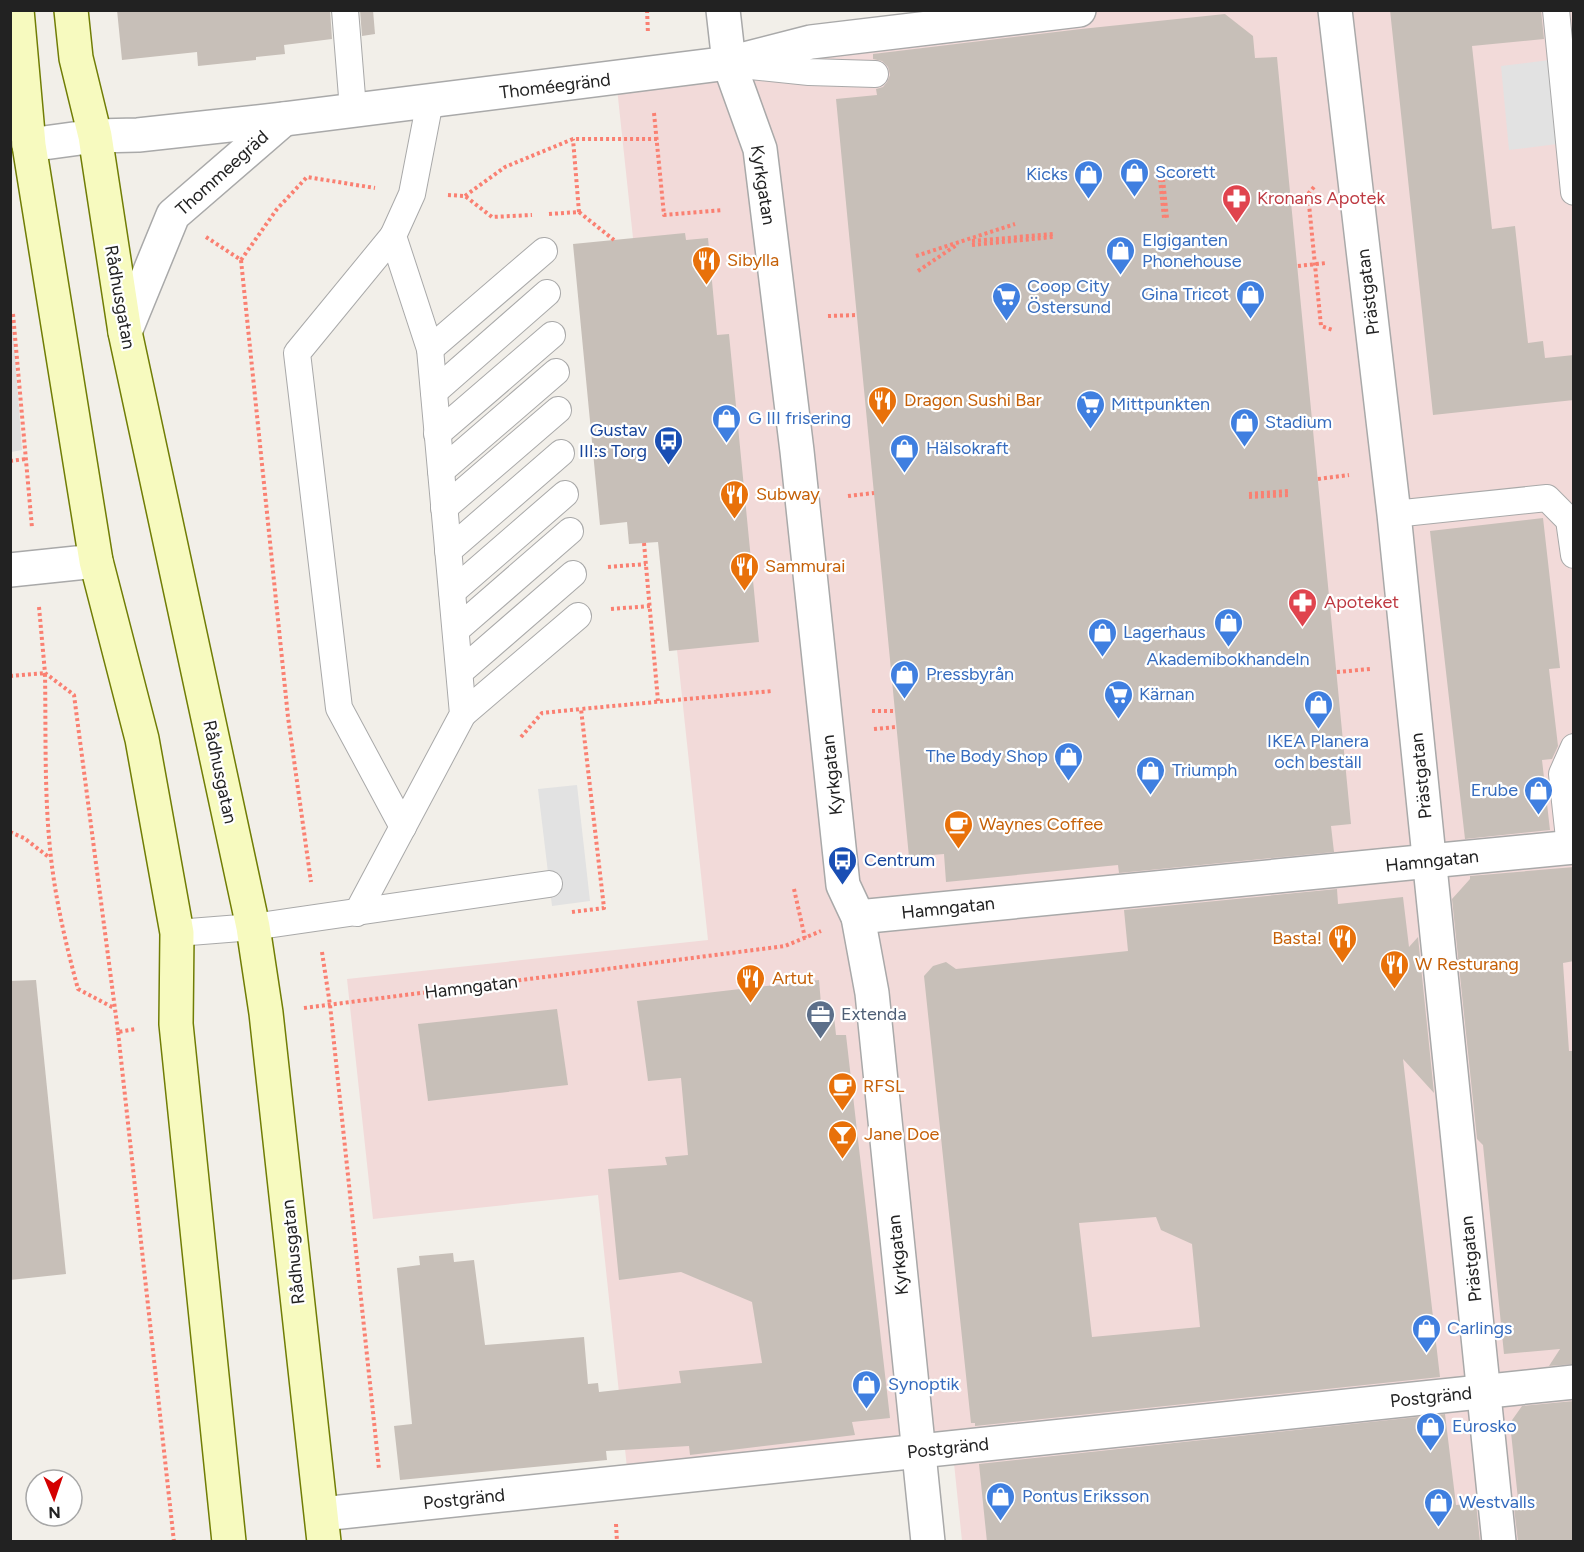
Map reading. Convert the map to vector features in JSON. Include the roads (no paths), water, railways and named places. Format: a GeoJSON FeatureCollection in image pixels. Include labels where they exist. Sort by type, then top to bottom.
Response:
{"type":"FeatureCollection","features":[{"type":"Feature","properties":{"kind":"main road"},"geometry":{"type":"LineString","coordinates":[[17,10],[29,145],[96,561],[142,739],[177,933],[177,1024],[229,1542]]}},
{"type":"Feature","properties":{"kind":"main road","name":"Rådhusgatan"},"geometry":{"type":"LineString","coordinates":[[71,10],[76,57],[95,136],[125,332],[253,927],[267,1025],[323,1528]]}},
{"type":"Feature","properties":{"kind":"street","name":"Kyrkgatan"},"geometry":{"type":"LineString","coordinates":[[723,10],[729,63],[760,149],[798,463],[843,885],[858,917],[872,993],[928,1542]]}},
{"type":"Feature","properties":{"kind":"street","name":"Thoméegränd"},"geometry":{"type":"LineString","coordinates":[[29,145],[95,136],[138,135],[650,74],[729,63],[811,42],[1079,10]]}},
{"type":"Feature","properties":{"kind":"street","name":"Prästgatan"},"geometry":{"type":"LineString","coordinates":[[1335,10],[1394,514],[1499,1542]]}},
{"type":"Feature","properties":{"kind":"street","name":"Thommeegräd"},"geometry":{"type":"LineString","coordinates":[[125,332],[173,216],[284,118]]}},
{"type":"Feature","properties":{"kind":"street"},"geometry":{"type":"LineString","coordinates":[[23,568],[96,561]]}},
{"type":"Feature","properties":{"kind":"street","name":"Hamngatan"},"geometry":{"type":"LineString","coordinates":[[858,917],[1572,847]]}},
{"type":"Feature","properties":{"kind":"street","name":"Postgränd"},"geometry":{"type":"LineString","coordinates":[[323,1528],[918,1451],[1574,1382]]}},
{"type":"Feature","properties":{"kind":"lane"},"geometry":{"type":"LineString","coordinates":[[345,10],[353,109]]}},
{"type":"Feature","properties":{"kind":"lane"},"geometry":{"type":"LineString","coordinates":[[1556,10],[1574,192]]}},
{"type":"Feature","properties":{"kind":"lane"},"geometry":{"type":"LineString","coordinates":[[729,63],[809,72],[875,74]]}},
{"type":"Feature","properties":{"kind":"lane"},"geometry":{"type":"LineString","coordinates":[[403,827],[339,708],[297,353],[393,236],[412,194],[430,101]]}},
{"type":"Feature","properties":{"kind":"lane"},"geometry":{"type":"LineString","coordinates":[[393,236],[430,349],[464,714]]}},
{"type":"Feature","properties":{"kind":"lane"},"geometry":{"type":"LineString","coordinates":[[430,349],[544,250]]}},
{"type":"Feature","properties":{"kind":"lane"},"geometry":{"type":"LineString","coordinates":[[434,392],[547,293]]}},
{"type":"Feature","properties":{"kind":"lane"},"geometry":{"type":"LineString","coordinates":[[437,434],[552,335]]}},
{"type":"Feature","properties":{"kind":"lane"},"geometry":{"type":"LineString","coordinates":[[441,471],[556,372]]}},
{"type":"Feature","properties":{"kind":"lane"},"geometry":{"type":"LineString","coordinates":[[444,508],[558,410]]}},
{"type":"Feature","properties":{"kind":"lane"},"geometry":{"type":"LineString","coordinates":[[448,551],[561,453]]}},
{"type":"Feature","properties":{"kind":"lane"},"geometry":{"type":"LineString","coordinates":[[452,592],[565,494]]}},
{"type":"Feature","properties":{"kind":"lane"},"geometry":{"type":"LineString","coordinates":[[1394,514],[1547,498],[1569,520],[1574,555]]}},
{"type":"Feature","properties":{"kind":"lane"},"geometry":{"type":"LineString","coordinates":[[456,630],[570,531]]}},
{"type":"Feature","properties":{"kind":"lane"},"geometry":{"type":"LineString","coordinates":[[460,672],[573,574]]}},
{"type":"Feature","properties":{"kind":"lane"},"geometry":{"type":"LineString","coordinates":[[357,913],[464,714],[578,616]]}},
{"type":"Feature","properties":{"kind":"lane"},"geometry":{"type":"LineString","coordinates":[[1572,847],[1562,774],[1574,747]]}},
{"type":"Feature","properties":{"kind":"lane"},"geometry":{"type":"LineString","coordinates":[[177,933],[253,927],[546,884]]}},
{"type":"Feature","properties":{"kind":"place","name":"Scorett"},"geometry":{"type":"Point","coordinates":[1134,198]}},
{"type":"Feature","properties":{"kind":"place","name":"Kicks"},"geometry":{"type":"Point","coordinates":[1089,200]}},
{"type":"Feature","properties":{"kind":"place","name":"Kronans Apotek"},"geometry":{"type":"Point","coordinates":[1236,224]}},
{"type":"Feature","properties":{"kind":"place","name":"Elgiganten Phonehouse"},"geometry":{"type":"Point","coordinates":[1121,276]}},
{"type":"Feature","properties":{"kind":"place","name":"Sibylla"},"geometry":{"type":"Point","coordinates":[706,286]}},
{"type":"Feature","properties":{"kind":"place","name":"Gina Tricot"},"geometry":{"type":"Point","coordinates":[1250,320]}},
{"type":"Feature","properties":{"kind":"place","name":"Coop City Östersund"},"geometry":{"type":"Point","coordinates":[1006,322]}},
{"type":"Feature","properties":{"kind":"place","name":"Dragon Sushi Bar"},"geometry":{"type":"Point","coordinates":[883,426]}},
{"type":"Feature","properties":{"kind":"place","name":"Mittpunkten"},"geometry":{"type":"Point","coordinates":[1090,430]}},
{"type":"Feature","properties":{"kind":"place","name":"G III frisering"},"geometry":{"type":"Point","coordinates":[727,444]}},
{"type":"Feature","properties":{"kind":"place","name":"Stadium"},"geometry":{"type":"Point","coordinates":[1244,448]}},
{"type":"Feature","properties":{"kind":"place","name":"Gustav III:s Torg"},"geometry":{"type":"Point","coordinates":[668,466]}},
{"type":"Feature","properties":{"kind":"place","name":"Hälsokraft"},"geometry":{"type":"Point","coordinates":[905,474]}},
{"type":"Feature","properties":{"kind":"place","name":"Subway"},"geometry":{"type":"Point","coordinates":[735,520]}},
{"type":"Feature","properties":{"kind":"place","name":"Sammurai"},"geometry":{"type":"Point","coordinates":[744,592]}},
{"type":"Feature","properties":{"kind":"place","name":"Apoteket"},"geometry":{"type":"Point","coordinates":[1303,628]}},
{"type":"Feature","properties":{"kind":"place","name":"Akademibokhandeln"},"geometry":{"type":"Point","coordinates":[1228,648]}},
{"type":"Feature","properties":{"kind":"place","name":"Lagerhaus"},"geometry":{"type":"Point","coordinates":[1102,658]}},
{"type":"Feature","properties":{"kind":"place","name":"Pressbyrån"},"geometry":{"type":"Point","coordinates":[905,700]}},
{"type":"Feature","properties":{"kind":"place","name":"Kärnan"},"geometry":{"type":"Point","coordinates":[1118,720]}},
{"type":"Feature","properties":{"kind":"place","name":"IKEA Planera och beställ"},"geometry":{"type":"Point","coordinates":[1318,730]}},
{"type":"Feature","properties":{"kind":"place","name":"The Body Shop"},"geometry":{"type":"Point","coordinates":[1069,782]}},
{"type":"Feature","properties":{"kind":"place","name":"Triumph"},"geometry":{"type":"Point","coordinates":[1151,796]}},
{"type":"Feature","properties":{"kind":"place","name":"Erube"},"geometry":{"type":"Point","coordinates":[1539,816]}},
{"type":"Feature","properties":{"kind":"place","name":"Waynes Coffee"},"geometry":{"type":"Point","coordinates":[958,850]}},
{"type":"Feature","properties":{"kind":"place","name":"Centrum"},"geometry":{"type":"Point","coordinates":[843,886]}},
{"type":"Feature","properties":{"kind":"place","name":"Basta!"},"geometry":{"type":"Point","coordinates":[1343,964]}},
{"type":"Feature","properties":{"kind":"place","name":"W Resturang"},"geometry":{"type":"Point","coordinates":[1394,990]}},
{"type":"Feature","properties":{"kind":"place","name":"Artut"},"geometry":{"type":"Point","coordinates":[751,1004]}},
{"type":"Feature","properties":{"kind":"place","name":"Extenda"},"geometry":{"type":"Point","coordinates":[820,1040]}},
{"type":"Feature","properties":{"kind":"place","name":"RFSL"},"geometry":{"type":"Point","coordinates":[842,1112]}},
{"type":"Feature","properties":{"kind":"place","name":"Jane Doe"},"geometry":{"type":"Point","coordinates":[843,1160]}},
{"type":"Feature","properties":{"kind":"place","name":"Carlings"},"geometry":{"type":"Point","coordinates":[1426,1354]}},
{"type":"Feature","properties":{"kind":"place","name":"Synoptik"},"geometry":{"type":"Point","coordinates":[867,1410]}},
{"type":"Feature","properties":{"kind":"place","name":"Eurosko"},"geometry":{"type":"Point","coordinates":[1431,1452]}},
{"type":"Feature","properties":{"kind":"place","name":"Pontus Eriksson"},"geometry":{"type":"Point","coordinates":[1001,1522]}},
{"type":"Feature","properties":{"kind":"place","name":"Westvalls"},"geometry":{"type":"Point","coordinates":[1438,1528]}}]}
